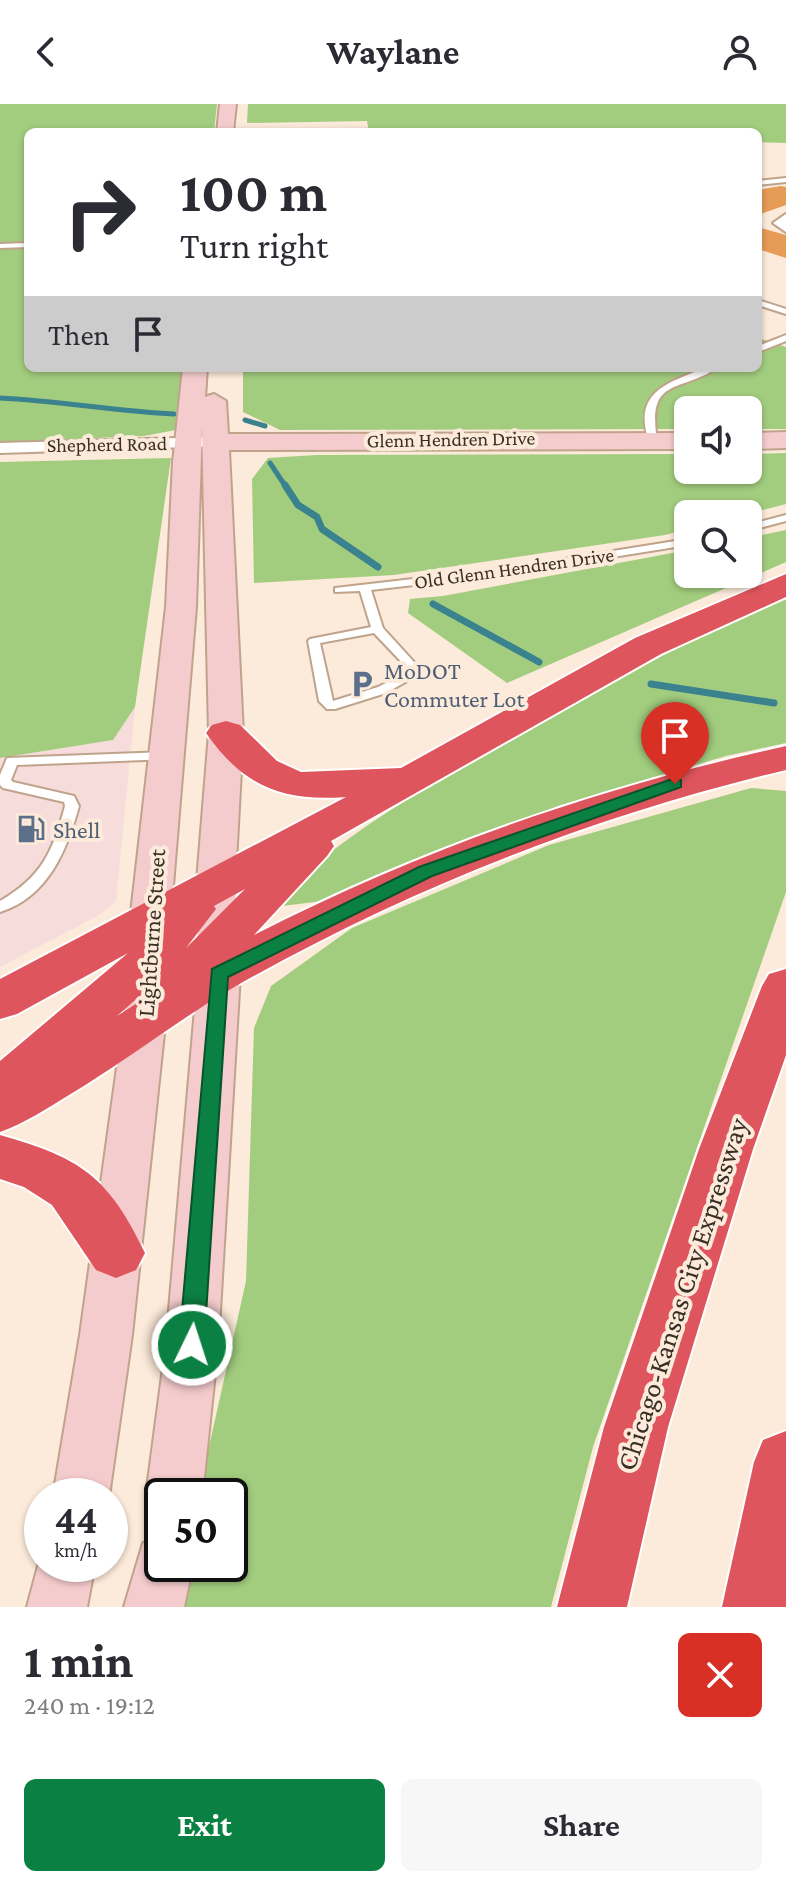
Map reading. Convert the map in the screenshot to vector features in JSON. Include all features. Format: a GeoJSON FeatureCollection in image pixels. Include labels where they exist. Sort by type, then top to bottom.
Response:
{"type":"FeatureCollection","features":[{"type":"Feature","properties":{"kind":"highway"},"geometry":{"type":"LineString","coordinates":[[0,1090],[149,942],[216,881],[339,819],[648,646],[786,584]]}},
{"type":"Feature","properties":{"kind":"highway"},"geometry":{"type":"LineString","coordinates":[[226,733],[242,757],[263,774],[294,785],[332,786],[417,776]]}},
{"type":"Feature","properties":{"kind":"highway"},"geometry":{"type":"LineString","coordinates":[[218,957],[439,866],[576,816],[700,776],[786,758]]}},
{"type":"Feature","properties":{"kind":"highway"},"geometry":{"type":"LineString","coordinates":[[0,1111],[144,1024],[218,957],[339,819]]}},
{"type":"Feature","properties":{"kind":"highway"},"geometry":{"type":"LineString","coordinates":[[0,1001],[149,942]]}},
{"type":"Feature","properties":{"kind":"highway","name":"Chicago-Kansas City Expressway"},"geometry":{"type":"LineString","coordinates":[[592,1607],[636,1427],[726,1149],[786,986]]}},
{"type":"Feature","properties":{"kind":"highway"},"geometry":{"type":"LineString","coordinates":[[0,1157],[45,1169],[67,1184],[88,1207],[116,1253]]}},
{"type":"Feature","properties":{"kind":"highway"},"geometry":{"type":"LineString","coordinates":[[757,1607],[786,1462]]}},
{"type":"Feature","properties":{"kind":"main road"},"geometry":{"type":"LineString","coordinates":[[225,128],[228,104]]}},
{"type":"Feature","properties":{"kind":"main road","name":"Lightburne Street"},"geometry":{"type":"LineString","coordinates":[[176,1478],[192,1345],[218,957],[216,881],[226,733],[216,476],[201,442],[195,372]]}},
{"type":"Feature","properties":{"kind":"main road","name":"Lightburne Street"},"geometry":{"type":"LineString","coordinates":[[84,1478],[116,1253],[144,1024],[165,756],[201,442],[213,372]]}},
{"type":"Feature","properties":{"kind":"main road"},"geometry":{"type":"LineString","coordinates":[[762,441],[786,440]]}},
{"type":"Feature","properties":{"kind":"main road","name":"Glenn Hendren Drive"},"geometry":{"type":"LineString","coordinates":[[201,442],[674,441]]}},
{"type":"Feature","properties":{"kind":"main road"},"geometry":{"type":"LineString","coordinates":[[216,476],[248,449],[269,442]]}},
{"type":"Feature","properties":{"kind":"main road"},"geometry":{"type":"LineString","coordinates":[[57,1607],[62,1582]]}},
{"type":"Feature","properties":{"kind":"main road"},"geometry":{"type":"LineString","coordinates":[[154,1607],[160,1582]]}},
{"type":"Feature","properties":{"kind":"street"},"geometry":{"type":"LineString","coordinates":[[786,218],[780,220],[786,228]]}},
{"type":"Feature","properties":{"kind":"street","name":"Shepherd Road"},"geometry":{"type":"LineString","coordinates":[[0,448],[201,442]]}},
{"type":"Feature","properties":{"kind":"lane"},"geometry":{"type":"LineString","coordinates":[[762,183],[786,180]]}},
{"type":"Feature","properties":{"kind":"lane"},"geometry":{"type":"LineString","coordinates":[[0,246],[24,245]]}},
{"type":"Feature","properties":{"kind":"lane"},"geometry":{"type":"LineString","coordinates":[[762,303],[786,312]]}},
{"type":"Feature","properties":{"kind":"lane"},"geometry":{"type":"LineString","coordinates":[[762,347],[786,338]]}},
{"type":"Feature","properties":{"kind":"lane"},"geometry":{"type":"LineString","coordinates":[[652,440],[647,419],[652,398],[667,387],[703,372]]}},
{"type":"Feature","properties":{"kind":"lane"},"geometry":{"type":"LineString","coordinates":[[762,524],[786,518]]}},
{"type":"Feature","properties":{"kind":"lane","name":"Old Glenn Hendren Drive"},"geometry":{"type":"LineString","coordinates":[[339,590],[514,570],[674,544]]}},
{"type":"Feature","properties":{"kind":"lane"},"geometry":{"type":"LineString","coordinates":[[365,588],[377,629],[417,672],[382,690],[341,706],[331,706],[325,701],[314,641],[377,629]]}},
{"type":"Feature","properties":{"kind":"lane"},"geometry":{"type":"LineString","coordinates":[[0,907],[20,897],[58,854],[72,806],[69,799],[19,789],[2,782],[12,761],[165,756]]}},
{"type":"Feature","properties":{"kind":"shaded area"},"geometry":{"type":"Polygon","coordinates":[[[135,707],[116,901],[99,915],[0,967],[0,758],[113,740],[135,707]]]}},
{"type":"Feature","properties":{"kind":"green space"},"geometry":{"type":"Polygon","coordinates":[[[0,104],[217,104],[214,128],[24,128],[24,372],[188,372],[183,417],[176,430],[144,436],[0,442],[0,104]]]}},
{"type":"Feature","properties":{"kind":"green space"},"geometry":{"type":"Polygon","coordinates":[[[248,104],[786,104],[786,143],[762,142],[762,128],[368,128],[367,121],[247,123],[248,104]]]}},
{"type":"Feature","properties":{"kind":"green space"},"geometry":{"type":"Polygon","coordinates":[[[762,339],[786,347],[786,429],[762,429],[762,396],[674,396],[674,429],[280,430],[243,412],[243,372],[762,372],[762,339]]]}},
{"type":"Feature","properties":{"kind":"green space"},"geometry":{"type":"Polygon","coordinates":[[[786,453],[786,504],[762,510],[762,500],[674,500],[674,533],[665,535],[394,575],[254,583],[252,479],[268,458],[316,455],[674,454],[674,484],[762,484],[762,454],[786,453]]]}},
{"type":"Feature","properties":{"kind":"green space"},"geometry":{"type":"Polygon","coordinates":[[[171,458],[135,707],[113,740],[0,758],[0,462],[171,458]]]}},
{"type":"Feature","properties":{"kind":"green space"},"geometry":{"type":"Polygon","coordinates":[[[786,530],[786,562],[762,572],[762,535],[786,530]]]}},
{"type":"Feature","properties":{"kind":"green space"},"geometry":{"type":"Polygon","coordinates":[[[674,553],[674,588],[726,588],[507,683],[408,613],[410,599],[443,596],[674,553]]]}},
{"type":"Feature","properties":{"kind":"green space"},"geometry":{"type":"Polygon","coordinates":[[[786,596],[786,743],[726,756],[561,805],[376,883],[323,901],[266,908],[323,858],[417,793],[616,681],[786,596]]]}},
{"type":"Feature","properties":{"kind":"green space"},"geometry":{"type":"Polygon","coordinates":[[[751,788],[786,791],[786,892],[593,1447],[551,1607],[173,1607],[178,1582],[248,1582],[248,1478],[202,1478],[246,1281],[254,1028],[271,986],[352,928],[549,845],[751,788]]]}},
{"type":"Feature","properties":{"kind":"building"},"geometry":{"type":"Polygon","coordinates":[[[786,187],[786,205],[762,214],[762,189],[786,187]]]}},
{"type":"Feature","properties":{"kind":"building"},"geometry":{"type":"Polygon","coordinates":[[[762,228],[786,235],[786,258],[762,250],[762,228]]]}},
{"type":"Feature","properties":{"kind":"waterway"},"geometry":{"type":"LineString","coordinates":[[0,398],[174,414]]}},
{"type":"Feature","properties":{"kind":"waterway"},"geometry":{"type":"LineString","coordinates":[[245,420],[265,426]]}},
{"type":"Feature","properties":{"kind":"waterway"},"geometry":{"type":"LineString","coordinates":[[270,463],[286,487]]}},
{"type":"Feature","properties":{"kind":"waterway"},"geometry":{"type":"LineString","coordinates":[[285,485],[298,505],[317,517],[322,529],[378,567]]}},
{"type":"Feature","properties":{"kind":"waterway"},"geometry":{"type":"LineString","coordinates":[[433,604],[539,662]]}},
{"type":"Feature","properties":{"kind":"waterway"},"geometry":{"type":"LineString","coordinates":[[651,684],[774,703]]}},
{"type":"Feature","properties":{"kind":"place","name":"MoDOT Commuter Lot"},"geometry":{"type":"Point","coordinates":[362,684]}},
{"type":"Feature","properties":{"kind":"place","name":"Shell"},"geometry":{"type":"Point","coordinates":[31,829]}},
{"type":"Feature","properties":{"kind":"route"},"geometry":{"type":"LineString","coordinates":[[192,1345],[219,974],[425,872],[576,816],[675,784]]}}]}
